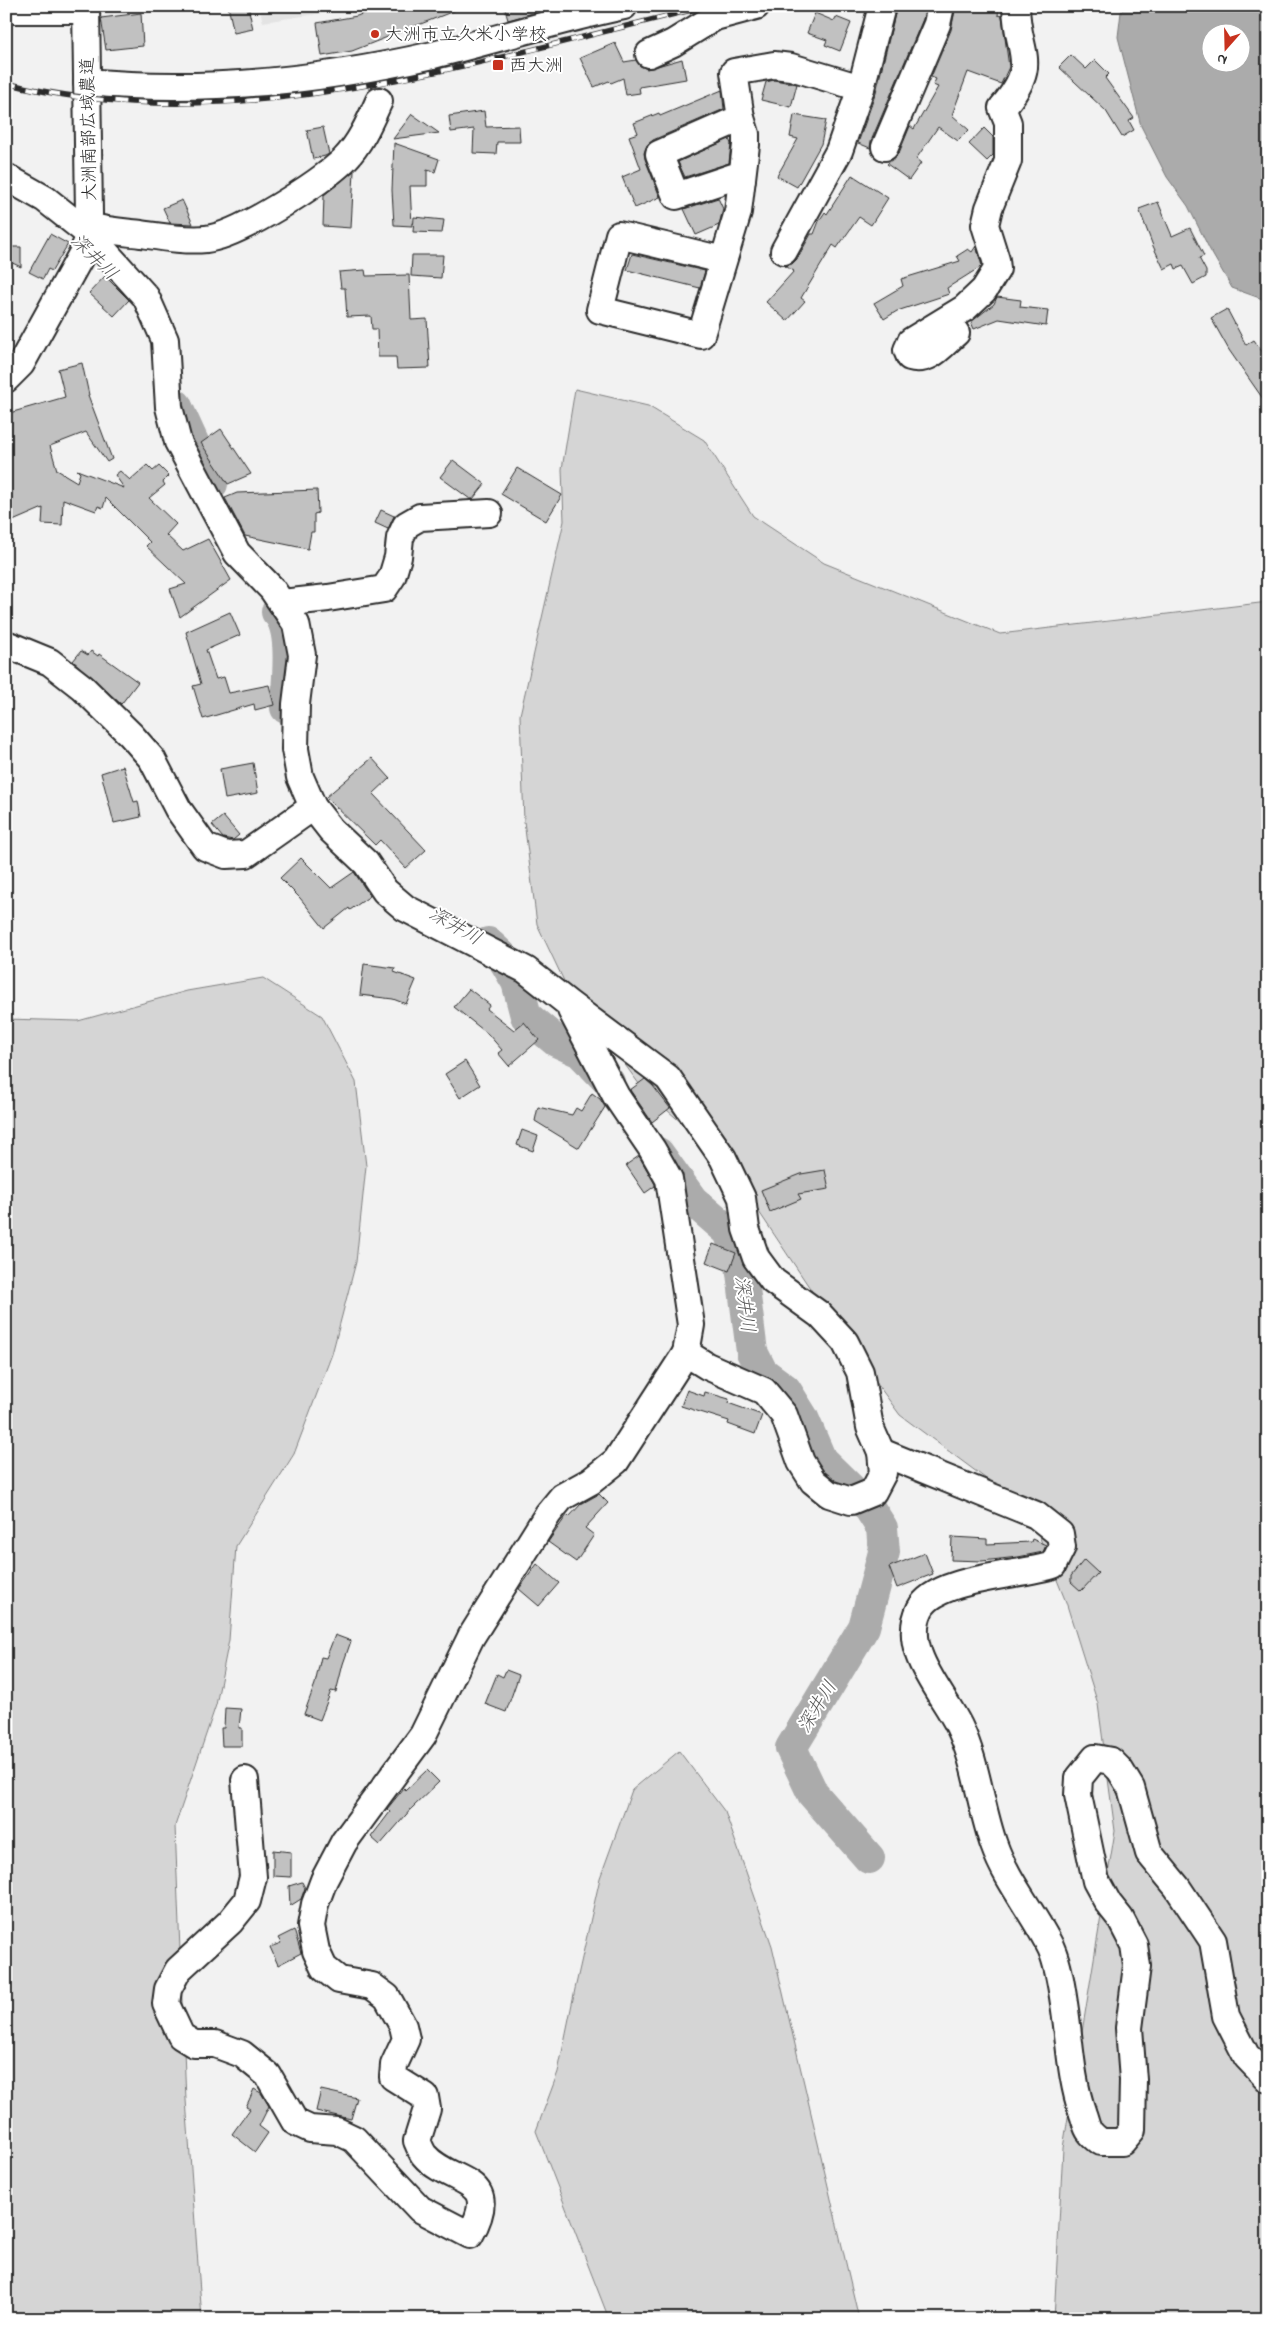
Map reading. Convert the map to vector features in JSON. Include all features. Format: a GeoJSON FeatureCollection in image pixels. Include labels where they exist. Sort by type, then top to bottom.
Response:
{"type":"FeatureCollection","features":[{"type":"Feature","properties":{"kind":"street"},"geometry":{"type":"LineString","coordinates":[[649,54],[673,43],[715,17],[756,6]]}},
{"type":"Feature","properties":{"kind":"street"},"geometry":{"type":"LineString","coordinates":[[784,251],[839,151],[861,88],[882,6]]}},
{"type":"Feature","properties":{"kind":"street"},"geometry":{"type":"LineString","coordinates":[[885,147],[937,24],[941,6]]}},
{"type":"Feature","properties":{"kind":"street"},"geometry":{"type":"LineString","coordinates":[[956,333],[927,358],[919,360],[910,357],[907,350],[911,341],[965,308],[984,290],[997,269],[985,225],[1008,161],[1008,123],[1002,108],[1024,77],[1025,57],[1019,32],[1016,6]]}},
{"type":"Feature","properties":{"kind":"street"},"geometry":{"type":"LineString","coordinates":[[87,82],[126,86],[210,87],[299,80],[432,55],[620,7]]}},
{"type":"Feature","properties":{"kind":"street"},"geometry":{"type":"LineString","coordinates":[[6,10],[86,8]]}},
{"type":"Feature","properties":{"kind":"street","name":"大洲南部広域農道"},"geometry":{"type":"LineString","coordinates":[[6,379],[21,364],[86,238],[86,8]]}},
{"type":"Feature","properties":{"kind":"street"},"geometry":{"type":"LineString","coordinates":[[723,260],[620,235],[600,310],[701,336],[738,212],[746,134],[741,118],[734,72],[774,65],[791,67],[861,88]]}},
{"type":"Feature","properties":{"kind":"street"},"geometry":{"type":"LineString","coordinates":[[86,238],[206,239],[229,233],[260,217],[314,183],[344,159],[362,136],[379,101]]}},
{"type":"Feature","properties":{"kind":"street"},"geometry":{"type":"LineString","coordinates":[[741,118],[659,154],[676,196],[733,177],[742,178]]}},
{"type":"Feature","properties":{"kind":"street"},"geometry":{"type":"LineString","coordinates":[[6,177],[45,199],[146,297],[165,340],[169,407],[178,442],[237,553],[272,589],[296,624],[302,655],[296,704],[295,749],[300,776],[313,806],[331,830],[366,863],[385,891],[405,908],[526,970],[568,1004],[668,1078],[723,1158],[742,1198],[746,1229],[756,1258],[773,1281],[820,1315],[845,1342],[860,1372],[870,1427],[882,1452],[883,1473],[873,1492],[851,1501],[829,1494],[812,1481],[801,1462],[784,1415],[764,1391],[707,1366],[686,1353]]}},
{"type":"Feature","properties":{"kind":"street"},"geometry":{"type":"LineString","coordinates":[[282,603],[384,589],[392,577],[398,557],[400,538],[406,525],[420,517],[489,513]]}},
{"type":"Feature","properties":{"kind":"street"},"geometry":{"type":"LineString","coordinates":[[6,644],[50,662],[82,687],[131,735],[152,759],[178,809],[205,847],[226,855],[246,854],[313,806]]}},
{"type":"Feature","properties":{"kind":"street"},"geometry":{"type":"LineString","coordinates":[[245,1780],[253,1877],[247,1901],[230,1922],[178,1970],[168,1989],[166,2004],[181,2036],[194,2044],[215,2044],[242,2054],[268,2075],[295,2122],[310,2129],[338,2131],[354,2139],[420,2209],[470,2235],[479,2219],[481,2202],[474,2185],[439,2166],[424,2155],[417,2141],[427,2109],[426,2096],[392,2077],[394,2065],[406,2039],[404,2026],[387,1997],[372,1986],[339,1980],[324,1968],[316,1951],[311,1926],[315,1904],[324,1880],[344,1842],[423,1735],[471,1637],[518,1565],[548,1514],[562,1497],[591,1480],[616,1461],[686,1353],[691,1325],[669,1179],[652,1149],[616,1096],[568,1004]]}},
{"type":"Feature","properties":{"kind":"street"},"geometry":{"type":"LineString","coordinates":[[882,1452],[1036,1516],[1060,1534],[1062,1548],[1053,1565],[1029,1572],[976,1580],[938,1591],[920,1608],[914,1627],[916,1644],[925,1668],[960,1727],[978,1784],[994,1846],[1011,1880],[1051,1949],[1059,1973],[1065,2007],[1075,2092],[1090,2132],[1101,2142],[1122,2142],[1132,2130],[1133,2080],[1129,2028],[1137,1966],[1134,1945],[1120,1918],[1108,1903],[1096,1880],[1078,1794],[1079,1778],[1095,1758],[1111,1761],[1120,1770],[1131,1788],[1149,1853],[1177,1887],[1213,1941],[1226,2016],[1247,2057],[1268,2078]]}},
{"type":"Feature","properties":{"kind":"shaded area","name":"大洲市立久米小学校"},"geometry":{"type":"Polygon","coordinates":[[[259,6],[370,6],[263,22],[259,6]]]}},
{"type":"Feature","properties":{"kind":"shaded area"},"geometry":{"type":"Polygon","coordinates":[[[1126,6],[1268,6],[1268,301],[1232,288],[1188,206],[1167,177],[1141,126],[1118,37],[1121,12],[1126,6]]]}},
{"type":"Feature","properties":{"kind":"shaded area"},"geometry":{"type":"Polygon","coordinates":[[[575,389],[648,406],[704,440],[753,516],[824,563],[1000,634],[1268,602],[1268,2319],[1054,2319],[1063,2148],[1115,1831],[1098,1704],[1066,1602],[1033,1521],[993,1484],[900,1415],[842,1336],[725,1161],[642,1088],[564,981],[537,924],[524,821],[520,715],[564,521],[562,469],[575,389]]]}},
{"type":"Feature","properties":{"kind":"shaded area"},"geometry":{"type":"Polygon","coordinates":[[[263,978],[322,1016],[356,1082],[366,1166],[356,1262],[332,1354],[294,1454],[236,1546],[229,1640],[216,1705],[175,1826],[186,2100],[202,2319],[6,2319],[6,1019],[78,1021],[187,991],[263,978]]]}},
{"type":"Feature","properties":{"kind":"shaded area"},"geometry":{"type":"Polygon","coordinates":[[[679,1751],[725,1812],[772,1946],[859,2319],[609,2319],[536,2131],[558,2072],[600,1878],[632,1790],[679,1751]]]}},
{"type":"Feature","properties":{"kind":"building"},"geometry":{"type":"Polygon","coordinates":[[[228,6],[248,6],[253,29],[234,33],[228,6]]]}},
{"type":"Feature","properties":{"kind":"building","name":"大洲市立久米小学校"},"geometry":{"type":"Polygon","coordinates":[[[382,6],[464,7],[352,51],[322,56],[317,23],[357,16],[382,6]]]}},
{"type":"Feature","properties":{"kind":"building"},"geometry":{"type":"Polygon","coordinates":[[[504,6],[558,6],[508,20],[504,6]]]}},
{"type":"Feature","properties":{"kind":"building"},"geometry":{"type":"Polygon","coordinates":[[[897,6],[926,6],[923,19],[871,141],[870,148],[858,143],[876,92],[897,6]]]}},
{"type":"Feature","properties":{"kind":"building"},"geometry":{"type":"Polygon","coordinates":[[[956,6],[999,6],[998,15],[1002,16],[1009,67],[1001,84],[968,72],[952,115],[969,130],[958,141],[938,127],[916,159],[921,163],[909,180],[887,164],[899,153],[910,126],[914,129],[938,87],[933,85],[936,79],[931,77],[951,30],[956,6]]]}},
{"type":"Feature","properties":{"kind":"building"},"geometry":{"type":"Polygon","coordinates":[[[141,13],[143,46],[106,50],[101,18],[141,13]]]}},
{"type":"Feature","properties":{"kind":"building"},"geometry":{"type":"Polygon","coordinates":[[[815,13],[834,21],[836,17],[851,23],[840,51],[825,45],[827,40],[807,33],[815,13]]]}},
{"type":"Feature","properties":{"kind":"building"},"geometry":{"type":"Polygon","coordinates":[[[615,43],[624,62],[636,60],[640,66],[647,69],[682,59],[686,79],[639,87],[640,93],[626,95],[623,78],[594,87],[580,58],[615,43]]]}},
{"type":"Feature","properties":{"kind":"building"},"geometry":{"type":"Polygon","coordinates":[[[1071,55],[1086,69],[1095,60],[1109,74],[1105,78],[1134,118],[1129,121],[1134,130],[1122,137],[1106,111],[1059,67],[1071,55]]]}},
{"type":"Feature","properties":{"kind":"building"},"geometry":{"type":"Polygon","coordinates":[[[774,80],[797,84],[791,107],[761,100],[766,82],[774,80]]]}},
{"type":"Feature","properties":{"kind":"building"},"geometry":{"type":"Polygon","coordinates":[[[722,90],[724,109],[653,140],[647,145],[644,153],[645,159],[660,197],[635,208],[622,177],[641,169],[629,136],[638,133],[634,123],[659,113],[660,116],[722,90]]]}},
{"type":"Feature","properties":{"kind":"building"},"geometry":{"type":"Polygon","coordinates":[[[484,111],[486,127],[519,126],[520,142],[497,142],[496,154],[473,153],[474,129],[451,132],[449,116],[484,111]]]}},
{"type":"Feature","properties":{"kind":"building"},"geometry":{"type":"Polygon","coordinates":[[[412,114],[439,133],[393,139],[412,114]]]}},
{"type":"Feature","properties":{"kind":"building"},"geometry":{"type":"Polygon","coordinates":[[[794,115],[826,120],[821,144],[797,187],[777,176],[798,139],[790,137],[794,115]]]}},
{"type":"Feature","properties":{"kind":"building"},"geometry":{"type":"Polygon","coordinates":[[[323,127],[329,154],[313,159],[307,130],[323,127]]]}},
{"type":"Feature","properties":{"kind":"building"},"geometry":{"type":"Polygon","coordinates":[[[984,128],[993,137],[993,155],[987,161],[969,144],[984,128]]]}},
{"type":"Feature","properties":{"kind":"building"},"geometry":{"type":"Polygon","coordinates":[[[729,139],[731,144],[729,163],[685,177],[678,162],[729,139]]]}},
{"type":"Feature","properties":{"kind":"building"},"geometry":{"type":"Polygon","coordinates":[[[394,143],[439,159],[435,172],[427,170],[427,186],[410,186],[412,226],[394,225],[392,190],[394,143]]]}},
{"type":"Feature","properties":{"kind":"building"},"geometry":{"type":"Polygon","coordinates":[[[354,171],[351,228],[323,226],[324,195],[354,171]]]}},
{"type":"Feature","properties":{"kind":"building"},"geometry":{"type":"Polygon","coordinates":[[[852,175],[888,198],[871,225],[859,217],[837,248],[833,245],[801,298],[805,301],[787,321],[766,302],[794,271],[785,266],[792,264],[797,259],[811,234],[814,234],[819,221],[825,212],[827,214],[852,175]]]}},
{"type":"Feature","properties":{"kind":"building"},"geometry":{"type":"Polygon","coordinates":[[[718,198],[723,209],[719,225],[696,235],[684,209],[718,198]]]}},
{"type":"Feature","properties":{"kind":"building"},"geometry":{"type":"Polygon","coordinates":[[[182,200],[193,224],[170,223],[163,208],[182,200]]]}},
{"type":"Feature","properties":{"kind":"building"},"geometry":{"type":"Polygon","coordinates":[[[1158,202],[1172,236],[1190,228],[1204,256],[1199,258],[1206,271],[1206,277],[1193,284],[1183,266],[1176,269],[1174,264],[1164,269],[1153,246],[1139,209],[1158,202]]]}},
{"type":"Feature","properties":{"kind":"building"},"geometry":{"type":"Polygon","coordinates":[[[414,217],[444,220],[442,233],[413,232],[414,217]]]}},
{"type":"Feature","properties":{"kind":"building"},"geometry":{"type":"Polygon","coordinates":[[[50,234],[68,244],[52,271],[48,269],[43,279],[29,272],[50,234]]]}},
{"type":"Feature","properties":{"kind":"building"},"geometry":{"type":"Polygon","coordinates":[[[976,246],[982,266],[947,288],[949,294],[897,311],[884,319],[874,303],[903,286],[901,279],[960,261],[957,256],[968,249],[972,252],[976,246]]]}},
{"type":"Feature","properties":{"kind":"building"},"geometry":{"type":"Polygon","coordinates":[[[6,247],[21,247],[21,267],[6,260],[6,247]]]}},
{"type":"Feature","properties":{"kind":"building"},"geometry":{"type":"Polygon","coordinates":[[[632,254],[705,271],[700,288],[627,270],[632,254]]]}},
{"type":"Feature","properties":{"kind":"building"},"geometry":{"type":"Polygon","coordinates":[[[412,255],[443,255],[441,278],[411,276],[412,255]]]}},
{"type":"Feature","properties":{"kind":"building"},"geometry":{"type":"Polygon","coordinates":[[[365,270],[366,276],[409,275],[411,320],[427,319],[430,368],[397,369],[396,357],[378,357],[377,329],[372,329],[371,316],[347,317],[345,288],[341,288],[339,272],[365,270]]]}},
{"type":"Feature","properties":{"kind":"building"},"geometry":{"type":"Polygon","coordinates":[[[105,276],[129,300],[114,316],[89,293],[105,276]]]}},
{"type":"Feature","properties":{"kind":"building"},"geometry":{"type":"Polygon","coordinates":[[[997,297],[1021,300],[1020,307],[1048,310],[1046,326],[999,319],[974,329],[971,322],[994,304],[997,297]]]}},
{"type":"Feature","properties":{"kind":"building"},"geometry":{"type":"Polygon","coordinates":[[[1227,309],[1246,345],[1254,340],[1268,360],[1268,406],[1229,350],[1211,318],[1227,309]]]}},
{"type":"Feature","properties":{"kind":"building"},"geometry":{"type":"Polygon","coordinates":[[[82,363],[88,395],[112,459],[107,462],[86,432],[50,446],[57,470],[77,482],[80,473],[77,470],[124,488],[115,475],[120,471],[130,480],[147,465],[153,471],[159,466],[169,476],[163,482],[165,485],[149,498],[176,524],[166,535],[183,551],[208,539],[231,580],[180,617],[170,589],[186,584],[146,546],[150,542],[106,498],[103,508],[98,506],[96,511],[63,499],[62,525],[42,524],[43,508],[6,524],[6,414],[65,397],[58,369],[82,363]]]}},
{"type":"Feature","properties":{"kind":"building"},"geometry":{"type":"Polygon","coordinates":[[[221,429],[251,474],[228,484],[201,443],[221,429]]]}},
{"type":"Feature","properties":{"kind":"building"},"geometry":{"type":"Polygon","coordinates":[[[453,460],[485,484],[473,499],[470,499],[440,477],[453,460]]]}},
{"type":"Feature","properties":{"kind":"building"},"geometry":{"type":"Polygon","coordinates":[[[517,468],[562,495],[546,521],[501,494],[517,468]]]}},
{"type":"Feature","properties":{"kind":"building"},"geometry":{"type":"Polygon","coordinates":[[[317,490],[318,513],[314,514],[314,532],[311,532],[308,549],[245,536],[225,498],[237,493],[317,490]]]}},
{"type":"Feature","properties":{"kind":"building"},"geometry":{"type":"Polygon","coordinates":[[[381,510],[394,516],[388,529],[375,523],[381,510]]]}},
{"type":"Feature","properties":{"kind":"building"},"geometry":{"type":"Polygon","coordinates":[[[230,612],[240,635],[206,650],[216,679],[224,677],[229,693],[269,685],[274,705],[255,710],[254,704],[203,719],[193,686],[201,684],[186,632],[230,612]]]}},
{"type":"Feature","properties":{"kind":"building"},"geometry":{"type":"Polygon","coordinates":[[[81,651],[88,655],[91,651],[98,656],[99,654],[138,682],[121,704],[73,661],[81,651]]]}},
{"type":"Feature","properties":{"kind":"building"},"geometry":{"type":"Polygon","coordinates":[[[372,758],[390,778],[373,794],[426,850],[406,868],[380,840],[375,845],[326,797],[372,758]]]}},
{"type":"Feature","properties":{"kind":"building"},"geometry":{"type":"Polygon","coordinates":[[[253,763],[258,793],[225,799],[220,769],[253,763]]]}},
{"type":"Feature","properties":{"kind":"building"},"geometry":{"type":"Polygon","coordinates":[[[123,766],[134,802],[138,801],[141,817],[114,823],[101,773],[123,766]]]}},
{"type":"Feature","properties":{"kind":"building"},"geometry":{"type":"Polygon","coordinates":[[[223,816],[239,835],[233,840],[223,838],[212,825],[223,816]]]}},
{"type":"Feature","properties":{"kind":"building"},"geometry":{"type":"Polygon","coordinates":[[[301,858],[331,888],[354,872],[370,896],[350,910],[349,908],[324,928],[300,898],[280,878],[301,858]]]}},
{"type":"Feature","properties":{"kind":"building"},"geometry":{"type":"Polygon","coordinates":[[[364,964],[395,968],[394,972],[416,980],[406,1004],[393,999],[360,995],[364,964]]]}},
{"type":"Feature","properties":{"kind":"building"},"geometry":{"type":"Polygon","coordinates":[[[469,989],[490,1005],[487,1009],[514,1030],[524,1022],[539,1040],[509,1066],[498,1053],[502,1050],[488,1034],[454,1007],[469,989]]]}},
{"type":"Feature","properties":{"kind":"building"},"geometry":{"type":"Polygon","coordinates":[[[465,1061],[480,1085],[460,1098],[445,1074],[465,1061]]]}},
{"type":"Feature","properties":{"kind":"building"},"geometry":{"type":"Polygon","coordinates":[[[645,1079],[670,1108],[652,1122],[630,1090],[645,1079]]]}},
{"type":"Feature","properties":{"kind":"building"},"geometry":{"type":"Polygon","coordinates":[[[592,1093],[600,1099],[605,1107],[579,1148],[535,1121],[538,1107],[572,1115],[576,1108],[581,1111],[592,1093]]]}},
{"type":"Feature","properties":{"kind":"building"},"geometry":{"type":"Polygon","coordinates":[[[522,1130],[538,1136],[533,1151],[517,1145],[522,1130]]]}},
{"type":"Feature","properties":{"kind":"building"},"geometry":{"type":"Polygon","coordinates":[[[639,1156],[655,1184],[645,1193],[626,1165],[639,1156]]]}},
{"type":"Feature","properties":{"kind":"building"},"geometry":{"type":"Polygon","coordinates":[[[825,1170],[829,1189],[798,1194],[801,1199],[770,1212],[761,1190],[801,1174],[825,1170]]]}},
{"type":"Feature","properties":{"kind":"building"},"geometry":{"type":"Polygon","coordinates":[[[713,1244],[736,1253],[729,1271],[706,1262],[713,1244]]]}},
{"type":"Feature","properties":{"kind":"building"},"geometry":{"type":"Polygon","coordinates":[[[687,1390],[704,1396],[705,1392],[729,1399],[728,1403],[762,1415],[755,1434],[728,1424],[729,1421],[681,1406],[687,1390]]]}},
{"type":"Feature","properties":{"kind":"building"},"geometry":{"type":"Polygon","coordinates":[[[599,1494],[608,1503],[585,1528],[594,1535],[576,1562],[548,1542],[567,1515],[569,1517],[581,1504],[599,1494]]]}},
{"type":"Feature","properties":{"kind":"building"},"geometry":{"type":"Polygon","coordinates":[[[952,1537],[987,1539],[987,1544],[1031,1542],[1032,1539],[1046,1545],[1043,1552],[1018,1557],[982,1561],[951,1560],[952,1537]]]}},
{"type":"Feature","properties":{"kind":"building"},"geometry":{"type":"Polygon","coordinates":[[[925,1553],[933,1574],[897,1588],[889,1567],[925,1553]]]}},
{"type":"Feature","properties":{"kind":"building"},"geometry":{"type":"Polygon","coordinates":[[[1084,1560],[1098,1573],[1081,1591],[1071,1582],[1071,1576],[1084,1560]]]}},
{"type":"Feature","properties":{"kind":"building"},"geometry":{"type":"Polygon","coordinates":[[[537,1564],[559,1583],[539,1606],[519,1589],[537,1564]]]}},
{"type":"Feature","properties":{"kind":"building"},"geometry":{"type":"Polygon","coordinates":[[[335,1635],[351,1641],[336,1692],[331,1691],[320,1720],[304,1714],[315,1684],[321,1657],[326,1658],[335,1635]]]}},
{"type":"Feature","properties":{"kind":"building"},"geometry":{"type":"Polygon","coordinates":[[[506,1670],[519,1675],[506,1712],[485,1704],[497,1674],[503,1677],[506,1670]]]}},
{"type":"Feature","properties":{"kind":"building"},"geometry":{"type":"Polygon","coordinates":[[[225,1708],[241,1709],[239,1728],[242,1728],[242,1746],[222,1746],[221,1728],[224,1728],[225,1708]]]}},
{"type":"Feature","properties":{"kind":"building"},"geometry":{"type":"Polygon","coordinates":[[[427,1770],[439,1782],[412,1808],[380,1845],[371,1837],[390,1812],[387,1809],[404,1788],[406,1790],[427,1770]]]}},
{"type":"Feature","properties":{"kind":"building"},"geometry":{"type":"Polygon","coordinates":[[[273,1850],[291,1852],[291,1877],[273,1876],[273,1850]]]}},
{"type":"Feature","properties":{"kind":"building"},"geometry":{"type":"Polygon","coordinates":[[[302,1882],[305,1888],[301,1899],[290,1906],[289,1886],[302,1882]]]}},
{"type":"Feature","properties":{"kind":"building"},"geometry":{"type":"Polygon","coordinates":[[[294,1930],[301,1953],[278,1965],[270,1947],[281,1943],[278,1938],[294,1930]]]}},
{"type":"Feature","properties":{"kind":"building"},"geometry":{"type":"Polygon","coordinates":[[[254,2089],[261,2093],[269,2106],[259,2126],[268,2133],[255,2152],[232,2134],[250,2109],[246,2107],[254,2089]]]}},
{"type":"Feature","properties":{"kind":"building"},"geometry":{"type":"Polygon","coordinates":[[[321,2090],[357,2098],[351,2119],[316,2111],[321,2090]]]}},
{"type":"Feature","properties":{"kind":"waterway","name":"深井川"},"geometry":{"type":"LineString","coordinates":[[176,405],[212,484]]}},
{"type":"Feature","properties":{"kind":"waterway","name":"深井川"},"geometry":{"type":"LineString","coordinates":[[277,612],[283,620],[288,644],[286,708]]}},
{"type":"Feature","properties":{"kind":"waterway","name":"深井川"},"geometry":{"type":"LineString","coordinates":[[488,943],[501,955],[517,982],[526,1016],[556,1041],[580,1052],[609,1082]]}},
{"type":"Feature","properties":{"kind":"waterway","name":"深井川"},"geometry":{"type":"LineString","coordinates":[[658,1153],[692,1200],[729,1232],[741,1265],[752,1352],[762,1372],[785,1389],[803,1418],[821,1460],[868,1506],[882,1528],[884,1552],[864,1627],[791,1748],[813,1794],[869,1858]]}},
{"type":"Feature","properties":{"kind":"railway"},"geometry":{"type":"LineString","coordinates":[[6,83],[93,99],[182,103],[271,99],[360,86],[448,69],[708,6]]}},
{"type":"Feature","properties":{"kind":"place","name":"大洲市立久米小学校"},"geometry":{"type":"Point","coordinates":[375,34]}},
{"type":"Feature","properties":{"kind":"place","name":"西大洲"},"geometry":{"type":"Point","coordinates":[498,65]}}]}
